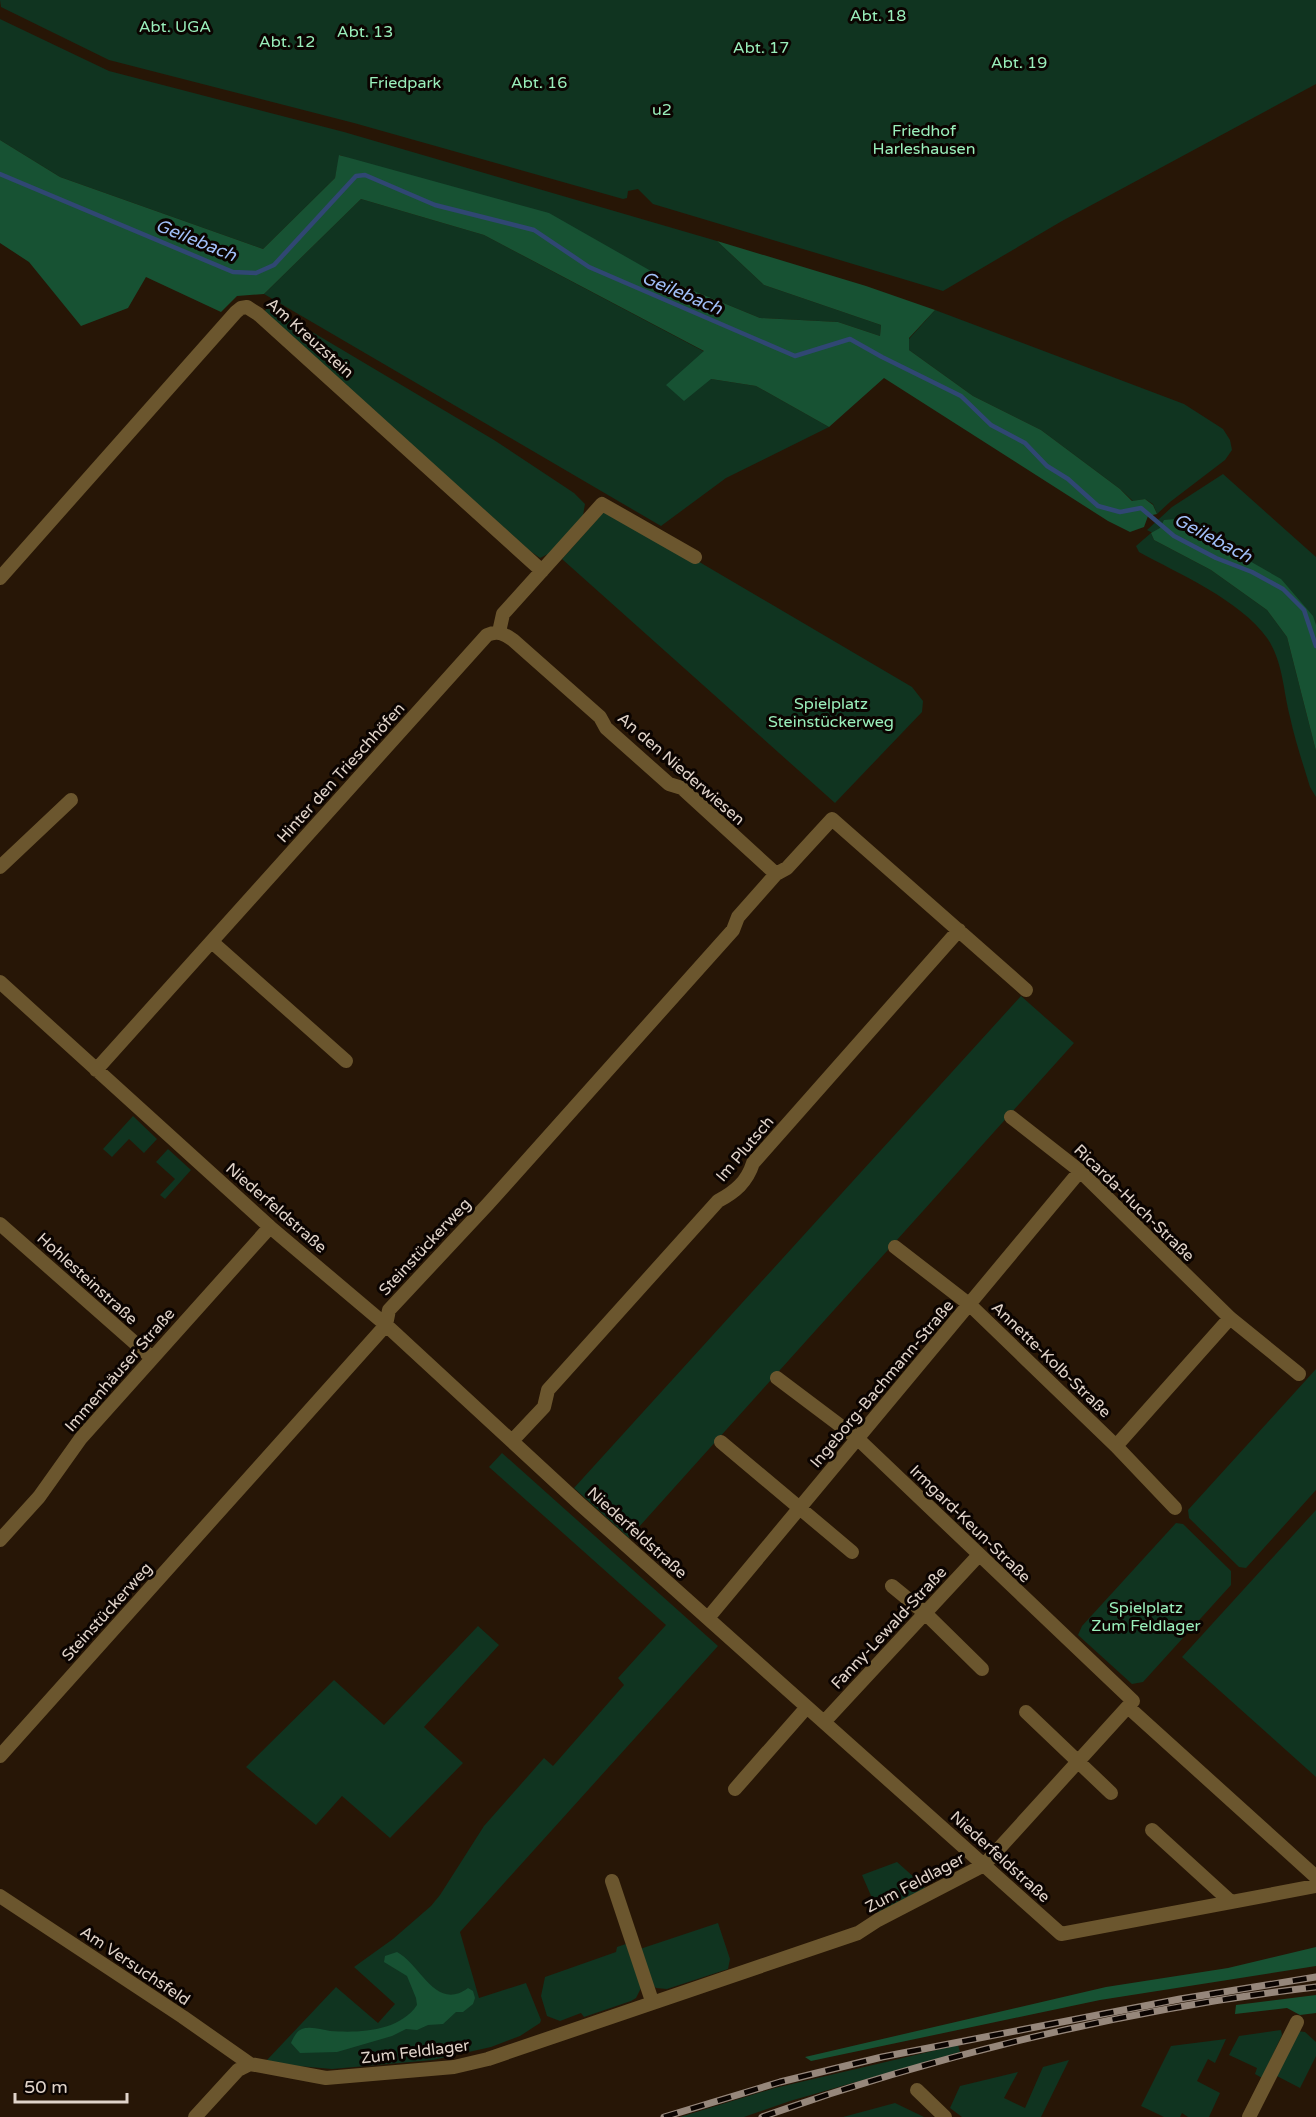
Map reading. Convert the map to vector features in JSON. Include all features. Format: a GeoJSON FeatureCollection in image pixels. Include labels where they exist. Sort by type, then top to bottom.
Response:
{"type":"FeatureCollection","features":[{"type":"Feature","properties":{"kind":"street","name":"Am Kreuzstein"},"geometry":{"type":"LineString","coordinates":[[0,578],[236,312],[247,307],[258,314],[542,571]]}},
{"type":"Feature","properties":{"kind":"street"},"geometry":{"type":"LineString","coordinates":[[499,632],[503,614],[602,504],[695,557]]}},
{"type":"Feature","properties":{"kind":"street","name":"An den Niederwiesen"},"geometry":{"type":"LineString","coordinates":[[499,632],[513,640],[600,717],[606,728],[669,784],[682,788],[776,874]]}},
{"type":"Feature","properties":{"kind":"street","name":"Hinter den Trieschhöfen"},"geometry":{"type":"LineString","coordinates":[[96,1070],[487,635],[499,632]]}},
{"type":"Feature","properties":{"kind":"street"},"geometry":{"type":"LineString","coordinates":[[0,867],[71,800]]}},
{"type":"Feature","properties":{"kind":"street","name":"Steinstückerweg"},"geometry":{"type":"LineString","coordinates":[[0,1755],[386,1325],[389,1310],[488,1204],[733,930],[738,917],[776,874],[787,868],[832,819],[959,930]]}},
{"type":"Feature","properties":{"kind":"street"},"geometry":{"type":"LineString","coordinates":[[959,930],[1026,990]]}},
{"type":"Feature","properties":{"kind":"street","name":"Im Plutsch"},"geometry":{"type":"LineString","coordinates":[[512,1441],[544,1407],[548,1390],[718,1201],[734,1192],[749,1175],[753,1163],[959,930]]}},
{"type":"Feature","properties":{"kind":"street"},"geometry":{"type":"LineString","coordinates":[[212,942],[346,1061]]}},
{"type":"Feature","properties":{"kind":"street","name":"Niederfeldstraße"},"geometry":{"type":"LineString","coordinates":[[0,982],[270,1227],[386,1325],[708,1618],[1061,1934],[1316,1886]]}},
{"type":"Feature","properties":{"kind":"street","name":"Ricarda-Huch-Straße"},"geometry":{"type":"LineString","coordinates":[[1011,1118],[1080,1171],[1230,1318],[1299,1374]]}},
{"type":"Feature","properties":{"kind":"street","name":"Ingeborg-Bachmann-Straße"},"geometry":{"type":"LineString","coordinates":[[708,1618],[1080,1171]]}},
{"type":"Feature","properties":{"kind":"street","name":"Hohlesteinstraße"},"geometry":{"type":"LineString","coordinates":[[0,1224],[152,1358]]}},
{"type":"Feature","properties":{"kind":"street","name":"Immenhäuser Straße"},"geometry":{"type":"LineString","coordinates":[[0,1540],[39,1497],[81,1438],[270,1227]]}},
{"type":"Feature","properties":{"kind":"street","name":"Annette-Kolb-Straße"},"geometry":{"type":"LineString","coordinates":[[895,1247],[969,1305],[1116,1446],[1175,1508]]}},
{"type":"Feature","properties":{"kind":"street"},"geometry":{"type":"LineString","coordinates":[[1116,1446],[1230,1318]]}},
{"type":"Feature","properties":{"kind":"street","name":"Irmgard-Keun-Straße"},"geometry":{"type":"LineString","coordinates":[[777,1378],[858,1439],[1131,1704],[1316,1877]]}},
{"type":"Feature","properties":{"kind":"street"},"geometry":{"type":"LineString","coordinates":[[721,1442],[852,1552]]}},
{"type":"Feature","properties":{"kind":"street","name":"Fanny-Lewald-Straße"},"geometry":{"type":"LineString","coordinates":[[824,1722],[978,1556]]}},
{"type":"Feature","properties":{"kind":"street"},"geometry":{"type":"LineString","coordinates":[[892,1586],[925,1613],[982,1669]]}},
{"type":"Feature","properties":{"kind":"street","name":"Zum Feldlager"},"geometry":{"type":"LineString","coordinates":[[250,2064],[326,2078],[454,2067],[488,2059],[652,2001],[858,1933],[878,1920],[984,1865],[1131,1704]]}},
{"type":"Feature","properties":{"kind":"street"},"geometry":{"type":"LineString","coordinates":[[735,1789],[807,1707]]}},
{"type":"Feature","properties":{"kind":"street"},"geometry":{"type":"LineString","coordinates":[[1026,1712],[1111,1793]]}},
{"type":"Feature","properties":{"kind":"street"},"geometry":{"type":"LineString","coordinates":[[1152,1830],[1231,1902]]}},
{"type":"Feature","properties":{"kind":"street"},"geometry":{"type":"LineString","coordinates":[[612,1881],[652,2001]]}},
{"type":"Feature","properties":{"kind":"street","name":"Am Versuchsfeld"},"geometry":{"type":"LineString","coordinates":[[0,1896],[250,2064]]}},
{"type":"Feature","properties":{"kind":"street"},"geometry":{"type":"LineString","coordinates":[[1249,2117],[1297,2022]]}},
{"type":"Feature","properties":{"kind":"street"},"geometry":{"type":"LineString","coordinates":[[195,2117],[238,2070],[250,2064]]}},
{"type":"Feature","properties":{"kind":"street"},"geometry":{"type":"LineString","coordinates":[[917,2090],[945,2117]]}},
{"type":"Feature","properties":{"kind":"green space","name":"Friedhof Harleshausen"},"geometry":{"type":"Polygon","coordinates":[[[0,0],[1316,0],[1316,84],[1062,221],[943,291],[653,204],[638,189],[628,191],[627,198],[623,199],[354,123],[109,60],[1,7],[0,0]]]}},
{"type":"Feature","properties":{"kind":"green space"},"geometry":{"type":"Polygon","coordinates":[[[0,19],[109,71],[344,132],[717,241],[764,285],[881,325],[880,336],[838,322],[760,318],[665,279],[340,155],[335,178],[263,249],[60,177],[0,140],[0,19]]]}},
{"type":"Feature","properties":{"kind":"green space"},"geometry":{"type":"Polygon","coordinates":[[[0,140],[60,177],[263,249],[335,178],[339,155],[549,213],[665,279],[760,318],[838,322],[880,336],[881,325],[764,285],[717,241],[866,286],[935,310],[909,338],[909,350],[973,396],[1041,430],[1120,489],[1132,501],[1145,499],[1153,505],[1157,514],[1148,516],[1144,527],[1130,532],[1108,521],[884,378],[829,427],[756,386],[711,379],[684,401],[666,385],[704,351],[484,235],[361,199],[264,294],[237,296],[221,312],[146,277],[128,308],[81,326],[29,262],[0,243],[0,140]]]}},
{"type":"Feature","properties":{"kind":"green space"},"geometry":{"type":"Polygon","coordinates":[[[361,199],[484,235],[705,352],[711,379],[756,386],[829,427],[726,478],[661,526],[264,294],[361,199]]]}},
{"type":"Feature","properties":{"kind":"green space"},"geometry":{"type":"Polygon","coordinates":[[[267,308],[282,314],[494,440],[574,493],[585,504],[582,521],[554,551],[540,558],[264,312],[267,308]]]}},
{"type":"Feature","properties":{"kind":"green space"},"geometry":{"type":"Polygon","coordinates":[[[935,310],[1184,404],[1223,429],[1230,440],[1232,450],[1225,460],[1157,514],[1153,504],[1145,499],[1133,501],[1041,430],[973,396],[909,350],[909,339],[935,310]]]}},
{"type":"Feature","properties":{"kind":"green space"},"geometry":{"type":"Polygon","coordinates":[[[1223,474],[1316,557],[1316,705],[1293,633],[1269,596],[1147,530],[1172,507],[1223,474]]]}},
{"type":"Feature","properties":{"kind":"green space","name":"Spielplatz Steinstückerweg"},"geometry":{"type":"Polygon","coordinates":[[[603,513],[616,513],[912,687],[923,701],[922,712],[835,803],[562,559],[603,513]]]}},
{"type":"Feature","properties":{"kind":"green space"},"geometry":{"type":"Polygon","coordinates":[[[1176,519],[1281,579],[1313,616],[1316,625],[1316,751],[1287,637],[1267,610],[1211,570],[1154,540],[1151,533],[1160,528],[1164,520],[1176,519]]]}},
{"type":"Feature","properties":{"kind":"green space"},"geometry":{"type":"Polygon","coordinates":[[[1151,533],[1154,540],[1211,570],[1267,610],[1287,637],[1316,751],[1316,797],[1310,787],[1297,743],[1276,656],[1267,638],[1255,624],[1225,600],[1139,552],[1136,546],[1151,533]]]}},
{"type":"Feature","properties":{"kind":"green space"},"geometry":{"type":"Polygon","coordinates":[[[1021,996],[1074,1043],[629,1538],[574,1488],[1021,996]]]}},
{"type":"Feature","properties":{"kind":"green space"},"geometry":{"type":"Polygon","coordinates":[[[133,1116],[157,1139],[144,1153],[129,1139],[112,1157],[103,1149],[133,1116]]]}},
{"type":"Feature","properties":{"kind":"green space"},"geometry":{"type":"Polygon","coordinates":[[[168,1149],[191,1170],[165,1199],[160,1195],[175,1179],[156,1162],[168,1149]]]}},
{"type":"Feature","properties":{"kind":"green space"},"geometry":{"type":"Polygon","coordinates":[[[1316,1369],[1316,1490],[1246,1568],[1239,1567],[1189,1518],[1188,1510],[1316,1369]]]}},
{"type":"Feature","properties":{"kind":"green space"},"geometry":{"type":"Polygon","coordinates":[[[502,1453],[718,1646],[460,1932],[479,1998],[526,1983],[541,2020],[540,2023],[520,2036],[491,2047],[433,2060],[332,2069],[287,2065],[267,2060],[336,1987],[378,2023],[395,2004],[354,1967],[393,1939],[431,1906],[484,1826],[544,1758],[553,1766],[624,1685],[618,1678],[666,1625],[489,1467],[502,1453]]]}},
{"type":"Feature","properties":{"kind":"green space"},"geometry":{"type":"Polygon","coordinates":[[[1316,1510],[1316,1777],[1182,1657],[1316,1510]]]}},
{"type":"Feature","properties":{"kind":"green space","name":"Spielplatz Zum Feldlager"},"geometry":{"type":"Polygon","coordinates":[[[1176,1523],[1183,1524],[1231,1571],[1231,1585],[1143,1682],[1132,1684],[1078,1635],[1082,1626],[1176,1523]]]}},
{"type":"Feature","properties":{"kind":"green space"},"geometry":{"type":"Polygon","coordinates":[[[478,1626],[499,1645],[424,1727],[463,1763],[390,1838],[342,1796],[316,1825],[246,1767],[334,1680],[384,1725],[478,1626]]]}},
{"type":"Feature","properties":{"kind":"green space"},"geometry":{"type":"Polygon","coordinates":[[[897,1862],[926,1890],[878,1912],[862,1875],[897,1862]]]}},
{"type":"Feature","properties":{"kind":"green space"},"geometry":{"type":"Polygon","coordinates":[[[718,1923],[730,1959],[728,1969],[667,1989],[656,1988],[652,1984],[640,1949],[718,1923]]]}},
{"type":"Feature","properties":{"kind":"green space"},"geometry":{"type":"Polygon","coordinates":[[[626,1944],[641,1988],[636,1998],[584,2017],[581,2013],[560,2021],[547,2016],[541,1996],[545,1977],[616,1952],[617,1947],[626,1944]]]}},
{"type":"Feature","properties":{"kind":"green space"},"geometry":{"type":"Polygon","coordinates":[[[1316,1947],[1316,1966],[1100,2000],[811,2061],[805,2057],[1106,1987],[1228,1968],[1316,1947]]]}},
{"type":"Feature","properties":{"kind":"green space"},"geometry":{"type":"Polygon","coordinates":[[[397,1952],[406,1958],[438,1991],[457,1994],[468,1988],[473,1991],[475,1998],[473,2004],[463,2012],[456,2012],[443,2024],[428,2025],[417,2030],[406,2029],[392,2036],[337,2052],[300,2053],[291,2043],[301,2029],[365,2031],[389,2026],[409,2014],[417,2005],[407,1976],[384,1962],[385,1956],[397,1952]]]}},
{"type":"Feature","properties":{"kind":"green space"},"geometry":{"type":"Polygon","coordinates":[[[1316,1995],[1316,2013],[1300,2015],[1287,2008],[1235,2014],[1236,2005],[1316,1995]]]}},
{"type":"Feature","properties":{"kind":"green space"},"geometry":{"type":"Polygon","coordinates":[[[1281,2030],[1282,2035],[1262,2078],[1255,2074],[1257,2068],[1229,2055],[1239,2036],[1281,2030]]]}},
{"type":"Feature","properties":{"kind":"green space"},"geometry":{"type":"Polygon","coordinates":[[[1297,2031],[1305,2032],[1316,2042],[1316,2056],[1300,2088],[1275,2075],[1297,2031]]]}},
{"type":"Feature","properties":{"kind":"green space"},"geometry":{"type":"Polygon","coordinates":[[[1226,2039],[1215,2063],[1208,2059],[1197,2081],[1220,2093],[1209,2117],[1188,2117],[1182,2113],[1180,2117],[1164,2117],[1141,2106],[1171,2046],[1226,2039]]]}},
{"type":"Feature","properties":{"kind":"green space"},"geometry":{"type":"Polygon","coordinates":[[[958,2045],[960,2052],[790,2101],[744,2117],[680,2117],[775,2088],[958,2045]]]}},
{"type":"Feature","properties":{"kind":"green space"},"geometry":{"type":"Polygon","coordinates":[[[1069,2060],[1041,2117],[962,2117],[950,2108],[960,2086],[1018,2072],[1004,2098],[1025,2108],[1043,2067],[1069,2060]]]}},
{"type":"Feature","properties":{"kind":"green space"},"geometry":{"type":"Polygon","coordinates":[[[895,2103],[924,2117],[843,2117],[895,2103]]]}},
{"type":"Feature","properties":{"kind":"waterway","name":"Geilebach"},"geometry":{"type":"LineString","coordinates":[[0,174],[233,272],[256,273],[274,265],[356,176],[365,175],[435,205],[534,230],[589,267],[795,356],[850,339],[961,396],[991,425],[1025,443],[1047,466],[1068,479],[1098,506],[1120,512],[1141,508],[1174,536],[1283,589],[1304,610],[1316,646]]}},
{"type":"Feature","properties":{"kind":"railway"},"geometry":{"type":"LineString","coordinates":[[664,2117],[780,2082],[882,2057],[1180,1999],[1316,1977]]}},
{"type":"Feature","properties":{"kind":"railway"},"geometry":{"type":"LineString","coordinates":[[762,2117],[896,2073],[1035,2037],[1176,2007],[1316,1987]]}},
{"type":"Feature","properties":{"kind":"park label","name":"Abt. 18"},"geometry":{"type":"Point","coordinates":[878,16]}},
{"type":"Feature","properties":{"kind":"park label","name":"Abt. UGA"},"geometry":{"type":"Point","coordinates":[175,27]}},
{"type":"Feature","properties":{"kind":"park label","name":"Abt. 13"},"geometry":{"type":"Point","coordinates":[365,32]}},
{"type":"Feature","properties":{"kind":"park label","name":"Abt. 12"},"geometry":{"type":"Point","coordinates":[287,42]}},
{"type":"Feature","properties":{"kind":"park label","name":"Abt. 17"},"geometry":{"type":"Point","coordinates":[761,48]}},
{"type":"Feature","properties":{"kind":"park label","name":"Abt. 19"},"geometry":{"type":"Point","coordinates":[1019,63]}},
{"type":"Feature","properties":{"kind":"park label","name":"Friedpark"},"geometry":{"type":"Point","coordinates":[405,83]}},
{"type":"Feature","properties":{"kind":"park label","name":"Abt. 16"},"geometry":{"type":"Point","coordinates":[539,83]}},
{"type":"Feature","properties":{"kind":"park label","name":"u2"},"geometry":{"type":"Point","coordinates":[662,110]}}]}
